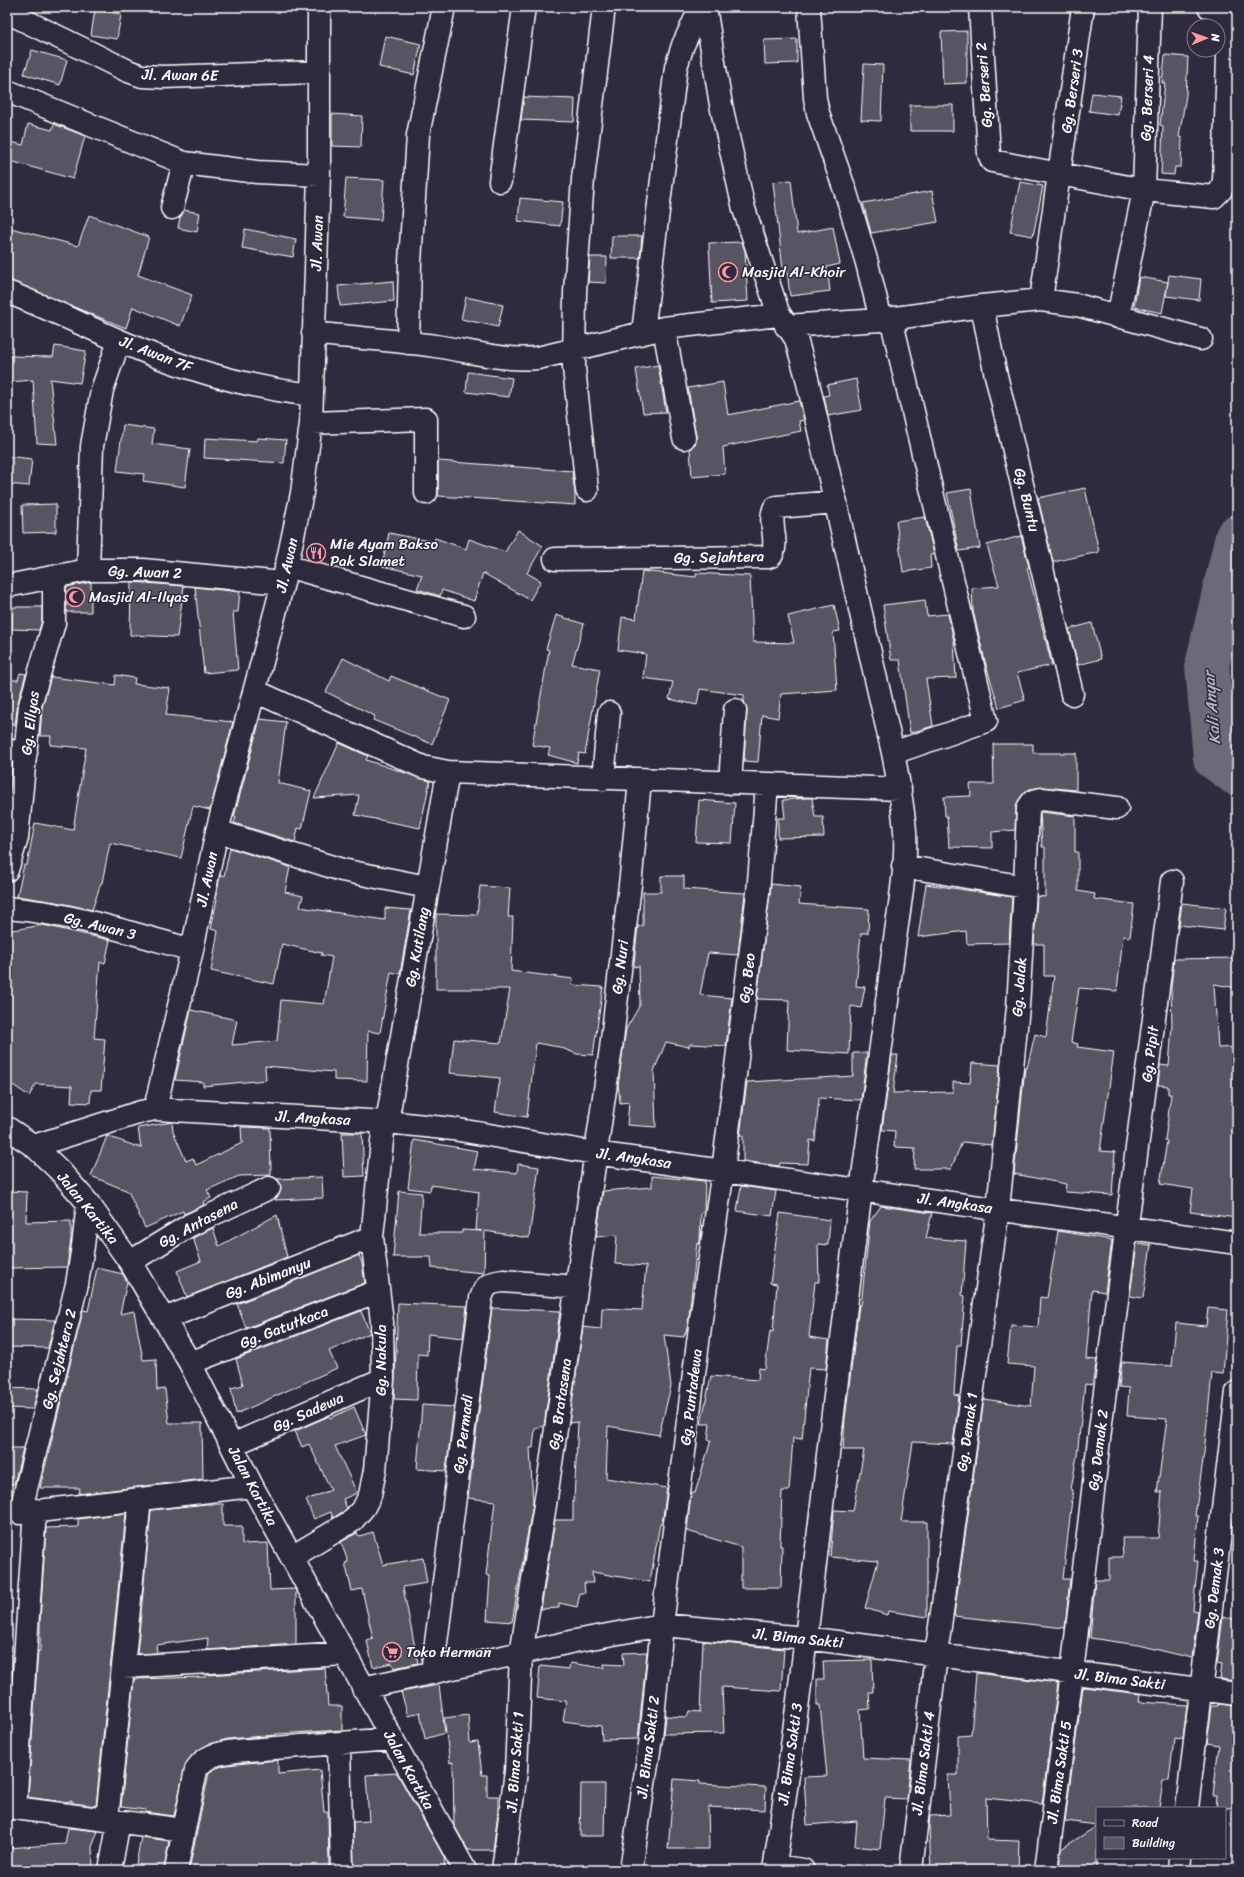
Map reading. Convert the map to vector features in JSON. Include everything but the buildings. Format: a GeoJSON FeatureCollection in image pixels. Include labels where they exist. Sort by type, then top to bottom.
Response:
{"type":"FeatureCollection","features":[{"type":"Feature","properties":{"kind":"street","name":"Jl. Awan"},"geometry":{"type":"LineString","coordinates":[[154,1109],[192,950],[218,831],[285,574],[302,493],[311,423],[319,175],[319,7]]}},
{"type":"Feature","properties":{"kind":"street"},"geometry":{"type":"LineString","coordinates":[[408,343],[410,262],[418,135],[444,7]]}},
{"type":"Feature","properties":{"kind":"street"},"geometry":{"type":"LineString","coordinates":[[500,181],[524,7]]}},
{"type":"Feature","properties":{"kind":"street"},"geometry":{"type":"LineString","coordinates":[[587,490],[574,349],[577,247],[604,7]]}},
{"type":"Feature","properties":{"kind":"street"},"geometry":{"type":"LineString","coordinates":[[684,438],[653,330],[676,67],[682,45],[701,7]]}},
{"type":"Feature","properties":{"kind":"street","name":"Jl. Bima Sakti 3"},"geometry":{"type":"LineString","coordinates":[[705,7],[721,105],[744,208],[782,320],[792,332],[799,347],[893,753],[900,789],[905,833],[903,866],[874,1103],[861,1190],[806,1638],[774,1868]]}},
{"type":"Feature","properties":{"kind":"street"},"geometry":{"type":"LineString","coordinates":[[809,7],[815,98],[818,113],[848,199],[867,263],[886,319],[986,721],[893,753]]}},
{"type":"Feature","properties":{"kind":"street","name":"Gg. Berseri 2"},"geometry":{"type":"LineString","coordinates":[[980,7],[989,154],[992,161],[1060,174]]}},
{"type":"Feature","properties":{"kind":"street","name":"Gg. Berseri 3"},"geometry":{"type":"LineString","coordinates":[[1042,300],[1083,7]]}},
{"type":"Feature","properties":{"kind":"street","name":"Gg. Berseri 4"},"geometry":{"type":"LineString","coordinates":[[1118,317],[1144,190],[1150,7]]}},
{"type":"Feature","properties":{"kind":"street"},"geometry":{"type":"LineString","coordinates":[[1060,174],[1144,190],[1214,197],[1222,190],[1224,181],[1229,26],[1227,18],[1220,10],[1209,7]]}},
{"type":"Feature","properties":{"kind":"street","name":"Jl. Awan 6E"},"geometry":{"type":"LineString","coordinates":[[7,12],[121,68],[142,76],[170,77],[318,72]]}},
{"type":"Feature","properties":{"kind":"street"},"geometry":{"type":"LineString","coordinates":[[7,92],[184,163],[257,172],[319,175]]}},
{"type":"Feature","properties":{"kind":"street"},"geometry":{"type":"LineString","coordinates":[[172,208],[184,163]]}},
{"type":"Feature","properties":{"kind":"street","name":"Jl. Awan 7F"},"geometry":{"type":"LineString","coordinates":[[7,292],[52,309],[160,358],[198,370],[283,391],[311,395]]}},
{"type":"Feature","properties":{"kind":"street"},"geometry":{"type":"LineString","coordinates":[[313,333],[408,343],[508,359],[538,358],[653,330],[782,320],[886,319],[982,306],[1042,300],[1070,304],[1201,339]]}},
{"type":"Feature","properties":{"kind":"street","name":"Gg. Buntu"},"geometry":{"type":"LineString","coordinates":[[982,306],[995,371],[1072,694]]}},
{"type":"Feature","properties":{"kind":"street"},"geometry":{"type":"LineString","coordinates":[[88,570],[92,446],[102,390],[119,340]]}},
{"type":"Feature","properties":{"kind":"street"},"geometry":{"type":"LineString","coordinates":[[311,423],[426,419],[426,493]]}},
{"type":"Feature","properties":{"kind":"street","name":"Gg. Sejahtera"},"geometry":{"type":"LineString","coordinates":[[555,559],[768,557],[774,552],[772,515],[774,509],[777,507],[836,502]]}},
{"type":"Feature","properties":{"kind":"street","name":"Gg. Awan 2"},"geometry":{"type":"LineString","coordinates":[[7,586],[54,578],[88,570],[285,574],[464,616]]}},
{"type":"Feature","properties":{"kind":"street","name":"Gg. Ellyas"},"geometry":{"type":"LineString","coordinates":[[7,870],[12,838],[17,752],[54,623],[54,578]]}},
{"type":"Feature","properties":{"kind":"street"},"geometry":{"type":"LineString","coordinates":[[255,691],[423,766],[448,772],[900,789]]}},
{"type":"Feature","properties":{"kind":"street"},"geometry":{"type":"LineString","coordinates":[[730,783],[735,710]]}},
{"type":"Feature","properties":{"kind":"street"},"geometry":{"type":"LineString","coordinates":[[603,779],[609,713]]}},
{"type":"Feature","properties":{"kind":"street","name":"Gg. Kutilang"},"geometry":{"type":"LineString","coordinates":[[386,1122],[448,772]]}},
{"type":"Feature","properties":{"kind":"street","name":"Gg. Nuri"},"geometry":{"type":"LineString","coordinates":[[595,1154],[611,1048],[631,876],[640,780]]}},
{"type":"Feature","properties":{"kind":"street","name":"Gg. Beo"},"geometry":{"type":"LineString","coordinates":[[723,1170],[758,893],[767,785]]}},
{"type":"Feature","properties":{"kind":"street","name":"Gg. Jalak"},"geometry":{"type":"LineString","coordinates":[[998,1210],[1018,1007],[1028,808],[1033,801],[1042,799],[1117,808]]}},
{"type":"Feature","properties":{"kind":"street"},"geometry":{"type":"LineString","coordinates":[[218,831],[342,870],[427,887]]}},
{"type":"Feature","properties":{"kind":"street"},"geometry":{"type":"LineString","coordinates":[[903,866],[1025,887]]}},
{"type":"Feature","properties":{"kind":"street","name":"Gg. Pipit"},"geometry":{"type":"LineString","coordinates":[[1128,1227],[1172,881]]}},
{"type":"Feature","properties":{"kind":"street","name":"Gg. Awan 3"},"geometry":{"type":"LineString","coordinates":[[7,908],[33,911],[91,922],[192,950]]}},
{"type":"Feature","properties":{"kind":"street","name":"Jl. Angkasa"},"geometry":{"type":"LineString","coordinates":[[34,1146],[154,1109],[386,1122],[454,1129],[595,1154],[723,1170],[1237,1243]]}},
{"type":"Feature","properties":{"kind":"street","name":"Gg. Nakula"},"geometry":{"type":"LineString","coordinates":[[292,1557],[348,1524],[364,1507],[370,1495],[375,1470],[384,1379],[384,1348],[372,1237],[386,1122]]}},
{"type":"Feature","properties":{"kind":"street","name":"Jalan Kartika"},"geometry":{"type":"LineString","coordinates":[[7,1128],[34,1146],[60,1171],[88,1203],[130,1262],[190,1364],[252,1486],[465,1870]]}},
{"type":"Feature","properties":{"kind":"street","name":"Gg. Bratasena"},"geometry":{"type":"LineString","coordinates":[[521,1654],[545,1505],[595,1154]]}},
{"type":"Feature","properties":{"kind":"street","name":"Gg. Puntadewa"},"geometry":{"type":"LineString","coordinates":[[662,1625],[700,1319],[723,1170]]}},
{"type":"Feature","properties":{"kind":"street","name":"Gg. Antasena"},"geometry":{"type":"LineString","coordinates":[[130,1262],[190,1225],[269,1188]]}},
{"type":"Feature","properties":{"kind":"street","name":"Gg. Sejahtera 2"},"geometry":{"type":"LineString","coordinates":[[11,1807],[21,1513],[77,1284],[88,1203]]}},
{"type":"Feature","properties":{"kind":"street","name":"Gg. Demak 1"},"geometry":{"type":"LineString","coordinates":[[936,1655],[998,1210]]}},
{"type":"Feature","properties":{"kind":"street","name":"Gg. Demak 2"},"geometry":{"type":"LineString","coordinates":[[1072,1673],[1101,1422],[1128,1227]]}},
{"type":"Feature","properties":{"kind":"street","name":"Gg. Abimanyu"},"geometry":{"type":"LineString","coordinates":[[164,1319],[372,1237]]}},
{"type":"Feature","properties":{"kind":"street","name":"Gg. Permadi"},"geometry":{"type":"LineString","coordinates":[[432,1673],[481,1298],[484,1288],[491,1283],[503,1281],[576,1287]]}},
{"type":"Feature","properties":{"kind":"street","name":"Gg. Gatutkaca"},"geometry":{"type":"LineString","coordinates":[[190,1364],[378,1291]]}},
{"type":"Feature","properties":{"kind":"street","name":"Gg. Sadewa"},"geometry":{"type":"LineString","coordinates":[[232,1445],[384,1379]]}},
{"type":"Feature","properties":{"kind":"street","name":"Gg. Demak 3"},"geometry":{"type":"LineString","coordinates":[[1187,1807],[1237,1392]]}},
{"type":"Feature","properties":{"kind":"street"},"geometry":{"type":"LineString","coordinates":[[21,1513],[252,1486]]}},
{"type":"Feature","properties":{"kind":"street"},"geometry":{"type":"LineString","coordinates":[[110,1870],[128,1608],[140,1499]]}},
{"type":"Feature","properties":{"kind":"street","name":"Jl. Bima Sakti"},"geometry":{"type":"LineString","coordinates":[[363,1688],[626,1630],[662,1625],[806,1638],[1237,1694]]}},
{"type":"Feature","properties":{"kind":"street","name":"Jl. Bima Sakti 2"},"geometry":{"type":"LineString","coordinates":[[631,1870],[651,1738],[662,1625]]}},
{"type":"Feature","properties":{"kind":"street"},"geometry":{"type":"LineString","coordinates":[[124,1667],[345,1654]]}},
{"type":"Feature","properties":{"kind":"street","name":"Jl. Bima Sakti 1"},"geometry":{"type":"LineString","coordinates":[[502,1870],[516,1772],[521,1654]]}},
{"type":"Feature","properties":{"kind":"street","name":"Jl. Bima Sakti 4"},"geometry":{"type":"LineString","coordinates":[[911,1870],[936,1655]]}},
{"type":"Feature","properties":{"kind":"street","name":"Jl. Bima Sakti 5"},"geometry":{"type":"LineString","coordinates":[[1046,1870],[1072,1673]]}},
{"type":"Feature","properties":{"kind":"street"},"geometry":{"type":"LineString","coordinates":[[176,1870],[196,1770],[200,1763],[211,1756],[236,1751],[392,1739]]}},
{"type":"Feature","properties":{"kind":"street"},"geometry":{"type":"LineString","coordinates":[[339,1744],[342,1870]]}},
{"type":"Feature","properties":{"kind":"street"},"geometry":{"type":"LineString","coordinates":[[11,1807],[112,1825],[184,1830]]}},
{"type":"Feature","properties":{"kind":"street"},"geometry":{"type":"LineString","coordinates":[[1178,1870],[1180,1859]]}},
{"type":"Feature","properties":{"kind":"street"},"geometry":{"type":"LineString","coordinates":[[774,1868],[803,1870]]}},
{"type":"Feature","properties":{"kind":"waterway","name":"Kali Anyar"},"geometry":{"type":"LineString","coordinates":[[1237,537],[1207,665],[1215,758],[1237,774]]}},
{"type":"Feature","properties":{"kind":"place","name":"Masjid Al-Khoir"},"geometry":{"type":"Point","coordinates":[728,272]}},
{"type":"Feature","properties":{"kind":"place","name":"Mie Ayam Bakso Pak Slamet"},"geometry":{"type":"Point","coordinates":[316,553]}},
{"type":"Feature","properties":{"kind":"place","name":"Masjid Al-Ilyas"},"geometry":{"type":"Point","coordinates":[75,597]}},
{"type":"Feature","properties":{"kind":"place","name":"Toko Herman"},"geometry":{"type":"Point","coordinates":[392,1652]}}]}
